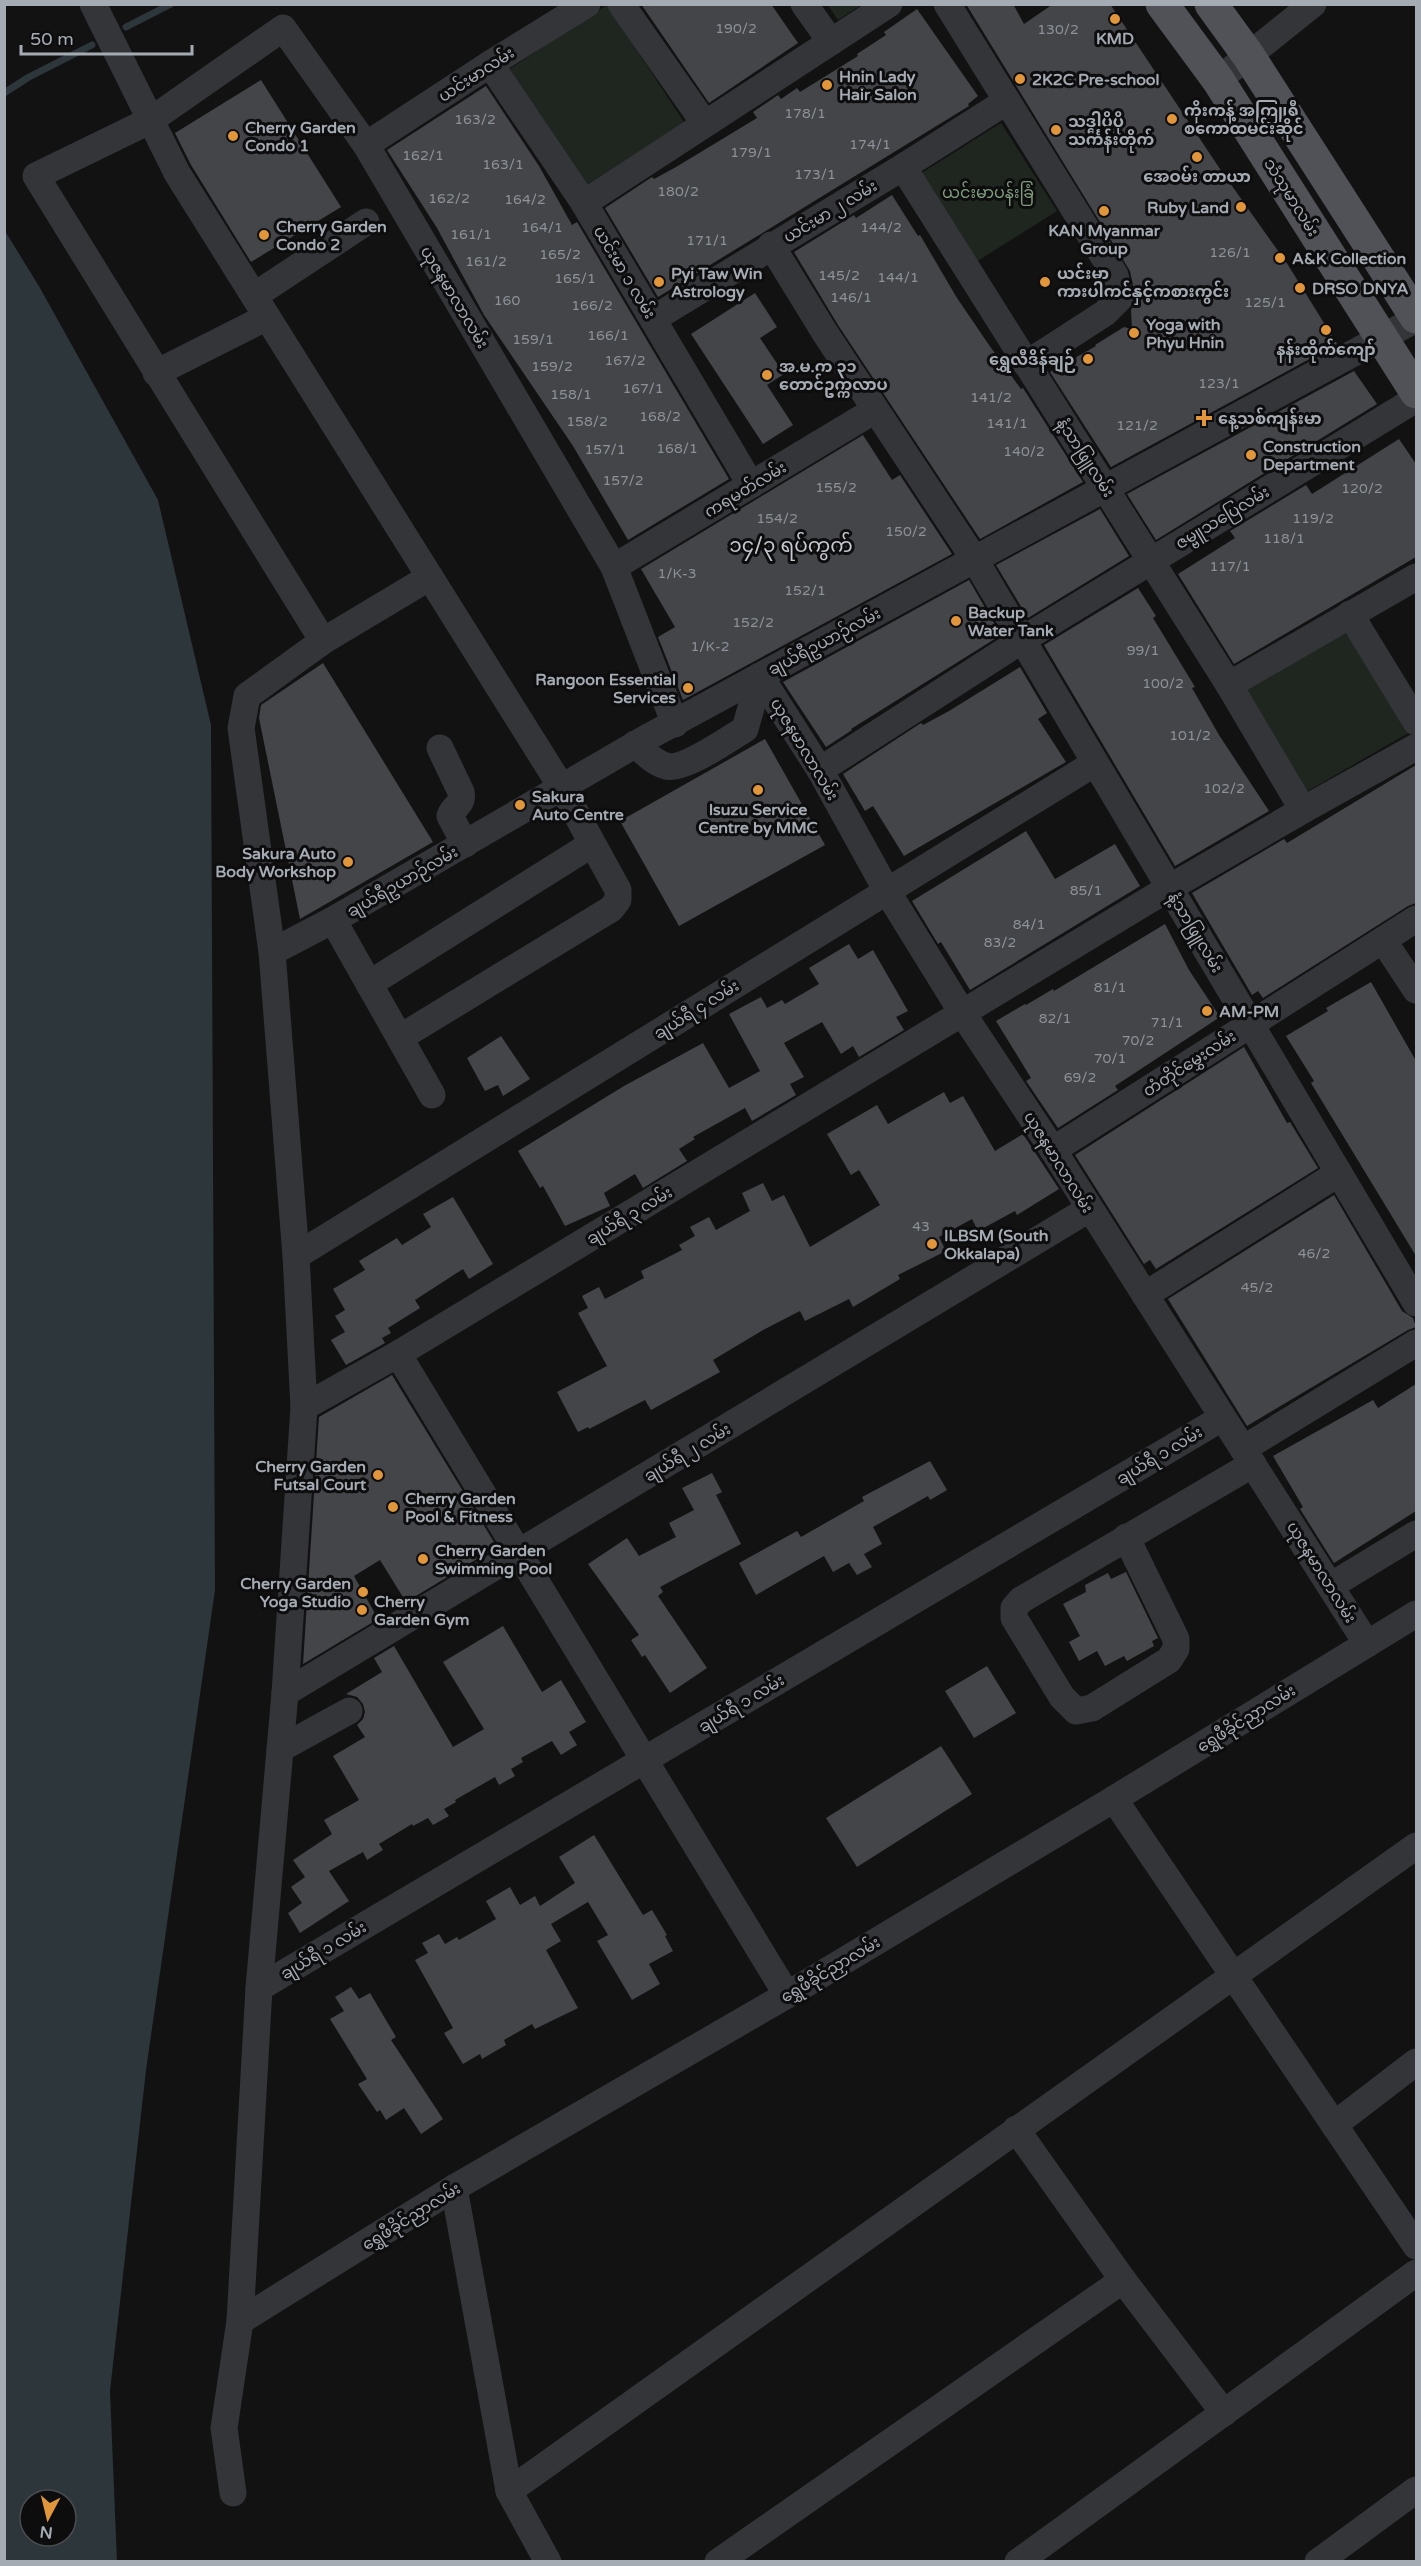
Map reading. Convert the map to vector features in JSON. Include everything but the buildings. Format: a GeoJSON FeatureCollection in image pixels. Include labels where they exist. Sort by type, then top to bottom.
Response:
{"type":"FeatureCollection","features":[{"type":"Feature","properties":{"kind":"main road","name":"သံသုမာလမ်း"},"geometry":{"type":"LineString","coordinates":[[1162,4],[1218,80],[1416,392]]}},
{"type":"Feature","properties":{"kind":"main road"},"geometry":{"type":"LineString","coordinates":[[1211,4],[1248,55],[1416,318]]}},
{"type":"Feature","properties":{"kind":"street"},"geometry":{"type":"LineString","coordinates":[[93,4],[177,173],[562,788],[618,890],[618,900],[611,909],[400,1037]]}},
{"type":"Feature","properties":{"kind":"street","name":"ယင်းမာလမ်း"},"geometry":{"type":"LineString","coordinates":[[366,145],[587,4]]}},
{"type":"Feature","properties":{"kind":"street"},"geometry":{"type":"LineString","coordinates":[[621,4],[705,124]]}},
{"type":"Feature","properties":{"kind":"street"},"geometry":{"type":"LineString","coordinates":[[804,4],[831,42]]}},
{"type":"Feature","properties":{"kind":"street"},"geometry":{"type":"LineString","coordinates":[[584,203],[889,4]]}},
{"type":"Feature","properties":{"kind":"street"},"geometry":{"type":"LineString","coordinates":[[947,4],[1115,275],[1120,298],[1105,313],[1026,364]]}},
{"type":"Feature","properties":{"kind":"street"},"geometry":{"type":"LineString","coordinates":[[1218,80],[1313,4]]}},
{"type":"Feature","properties":{"kind":"street","name":"ယုဇနမာလာလမ်း"},"geometry":{"type":"LineString","coordinates":[[150,120],[284,28],[366,145],[614,567],[675,724]]}},
{"type":"Feature","properties":{"kind":"street","name":"ယင်းမာ ၁ လမ်း"},"geometry":{"type":"LineString","coordinates":[[490,64],[584,203],[751,485]]}},
{"type":"Feature","properties":{"kind":"street","name":"ယင်းမာ ၂ လမ်း"},"geometry":{"type":"LineString","coordinates":[[653,319],[1007,101]]}},
{"type":"Feature","properties":{"kind":"street"},"geometry":{"type":"LineString","coordinates":[[150,120],[36,176],[323,641]]}},
{"type":"Feature","properties":{"kind":"street","name":"နံ့သာဖြူလမ်း"},"geometry":{"type":"LineString","coordinates":[[903,167],[1230,685],[1303,810]]}},
{"type":"Feature","properties":{"kind":"street"},"geometry":{"type":"LineString","coordinates":[[156,373],[261,307],[366,222]]}},
{"type":"Feature","properties":{"kind":"street"},"geometry":{"type":"LineString","coordinates":[[771,245],[875,410],[975,560]]}},
{"type":"Feature","properties":{"kind":"street","name":"ချယ်ရီဥယာဉ်လမ်း"},"geometry":{"type":"LineString","coordinates":[[272,952],[333,920],[635,744],[1382,340],[1416,318]]}},
{"type":"Feature","properties":{"kind":"street","name":"ဇမ္ဗူသပြေလမ်း"},"geometry":{"type":"LineString","coordinates":[[820,770],[1022,640],[1416,399]]}},
{"type":"Feature","properties":{"kind":"street","name":"ကရမတ်လမ်း"},"geometry":{"type":"LineString","coordinates":[[614,567],[875,410]]}},
{"type":"Feature","properties":{"kind":"street","name":"နံ့သာဖြူလမ်း"},"geometry":{"type":"LineString","coordinates":[[975,560],[1416,1303]]}},
{"type":"Feature","properties":{"kind":"street"},"geometry":{"type":"LineString","coordinates":[[233,2493],[224,2428],[240,2320],[259,1988],[285,1693],[304,1407],[296,1256],[272,952],[241,728],[243,710],[248,696],[323,641],[430,577]]}},
{"type":"Feature","properties":{"kind":"street"},"geometry":{"type":"LineString","coordinates":[[1230,685],[1416,577]]}},
{"type":"Feature","properties":{"kind":"street"},"geometry":{"type":"LineString","coordinates":[[1350,614],[1416,722]]}},
{"type":"Feature","properties":{"kind":"street"},"geometry":{"type":"LineString","coordinates":[[635,744],[665,766],[675,767],[714,748],[745,729],[760,676]]}},
{"type":"Feature","properties":{"kind":"street","name":"ယုဇနမာလာလမ်း"},"geometry":{"type":"LineString","coordinates":[[760,676],[820,770],[958,1017],[1053,1150],[1222,1418],[1332,1585],[1367,1644]]}},
{"type":"Feature","properties":{"kind":"street"},"geometry":{"type":"LineString","coordinates":[[958,1017],[1170,888],[1416,747]]}},
{"type":"Feature","properties":{"kind":"street"},"geometry":{"type":"LineString","coordinates":[[440,748],[461,792],[462,798],[459,806],[452,811],[450,816],[465,844]]}},
{"type":"Feature","properties":{"kind":"street","name":"ချယ်ရီ ၄ လမ်း"},"geometry":{"type":"LineString","coordinates":[[296,1256],[1095,763]]}},
{"type":"Feature","properties":{"kind":"street"},"geometry":{"type":"LineString","coordinates":[[369,984],[592,844]]}},
{"type":"Feature","properties":{"kind":"street","name":"တံတိုင်မွှေးလမ်း"},"geometry":{"type":"LineString","coordinates":[[1053,1150],[1416,919]]}},
{"type":"Feature","properties":{"kind":"street"},"geometry":{"type":"LineString","coordinates":[[333,920],[432,1095]]}},
{"type":"Feature","properties":{"kind":"street"},"geometry":{"type":"LineString","coordinates":[[1383,940],[1416,990]]}},
{"type":"Feature","properties":{"kind":"street","name":"ချယ်ရီ ၃ လမ်း"},"geometry":{"type":"LineString","coordinates":[[304,1407],[398,1354],[958,1017]]}},
{"type":"Feature","properties":{"kind":"street"},"geometry":{"type":"LineString","coordinates":[[1145,1295],[1339,1173]]}},
{"type":"Feature","properties":{"kind":"street","name":"ချယ်ရီ ၂ လမ်း"},"geometry":{"type":"LineString","coordinates":[[285,1693],[1089,1209]]}},
{"type":"Feature","properties":{"kind":"street"},"geometry":{"type":"LineString","coordinates":[[1126,1537],[1176,1639],[1176,1649],[1169,1660],[1111,1696],[1092,1707],[1076,1711],[1062,1697],[1014,1618],[1014,1608],[1021,1600],[1126,1537],[1416,1343]]}},
{"type":"Feature","properties":{"kind":"street"},"geometry":{"type":"LineString","coordinates":[[398,1354],[787,1995]]}},
{"type":"Feature","properties":{"kind":"street","name":"ချယ်ရီ ၁ လမ်း"},"geometry":{"type":"LineString","coordinates":[[259,1988],[1222,1418]]}},
{"type":"Feature","properties":{"kind":"street"},"geometry":{"type":"LineString","coordinates":[[1332,1585],[1416,1534]]}},
{"type":"Feature","properties":{"kind":"street","name":"ရွှေဖီခိုင်ညှာလမ်း"},"geometry":{"type":"LineString","coordinates":[[240,2320],[454,2188],[787,1995],[1114,1799],[1416,1614]]}},
{"type":"Feature","properties":{"kind":"street"},"geometry":{"type":"LineString","coordinates":[[280,1749],[349,1711]]}},
{"type":"Feature","properties":{"kind":"street"},"geometry":{"type":"LineString","coordinates":[[1114,1799],[1416,2246]]}},
{"type":"Feature","properties":{"kind":"street"},"geometry":{"type":"LineString","coordinates":[[509,2491],[1416,1846]]}},
{"type":"Feature","properties":{"kind":"street"},"geometry":{"type":"LineString","coordinates":[[1334,2125],[1416,2062]]}},
{"type":"Feature","properties":{"kind":"street"},"geometry":{"type":"LineString","coordinates":[[1016,2129],[1123,2280],[1224,2413]]}},
{"type":"Feature","properties":{"kind":"street"},"geometry":{"type":"LineString","coordinates":[[454,2188],[509,2491],[548,2562]]}},
{"type":"Feature","properties":{"kind":"street"},"geometry":{"type":"LineString","coordinates":[[1018,2562],[1416,2273]]}},
{"type":"Feature","properties":{"kind":"street"},"geometry":{"type":"LineString","coordinates":[[718,2562],[1123,2280]]}},
{"type":"Feature","properties":{"kind":"street"},"geometry":{"type":"LineString","coordinates":[[1318,2562],[1416,2490]]}},
{"type":"Feature","properties":{"kind":"green space"},"geometry":{"type":"Polygon","coordinates":[[[607,5],[684,122],[585,186],[508,70],[607,5]]]}},
{"type":"Feature","properties":{"kind":"green space"},"geometry":{"type":"Polygon","coordinates":[[[828,5],[861,5],[838,20],[828,5]]]}},
{"type":"Feature","properties":{"kind":"green space","name":"ယင်းမာပန်းခြံ"},"geometry":{"type":"Polygon","coordinates":[[[1001,123],[1057,211],[976,262],[920,174],[1001,123]]]}},
{"type":"Feature","properties":{"kind":"green space"},"geometry":{"type":"Polygon","coordinates":[[[1348,627],[1410,732],[1306,792],[1244,688],[1348,627]]]}},
{"type":"Feature","properties":{"kind":"shaded area"},"geometry":{"type":"Polygon","coordinates":[[[5,231],[40,288],[158,500],[211,725],[215,1590],[146,2070],[110,2391],[117,2562],[4,2561],[5,231]]]}},
{"type":"Feature","properties":{"kind":"waterway"},"geometry":{"type":"LineString","coordinates":[[126,27],[171,4]]}},
{"type":"Feature","properties":{"kind":"waterway"},"geometry":{"type":"LineString","coordinates":[[4,93],[29,77],[92,45]]}},
{"type":"Feature","properties":{"kind":"place","name":"KMD"},"geometry":{"type":"Point","coordinates":[1115,19]}},
{"type":"Feature","properties":{"kind":"place","name":"2K2C Pre-school"},"geometry":{"type":"Point","coordinates":[1020,79]}},
{"type":"Feature","properties":{"kind":"place","name":"Hnin Lady Hair Salon"},"geometry":{"type":"Point","coordinates":[827,85]}},
{"type":"Feature","properties":{"kind":"place","name":"ကိုးကန့် အကြူရီ စကောထမင်းဆိုင်"},"geometry":{"type":"Point","coordinates":[1172,119]}},
{"type":"Feature","properties":{"kind":"place","name":"သဒ္ဓါပိုပို သင်္ကန်းတိုက်"},"geometry":{"type":"Point","coordinates":[1056,130]}},
{"type":"Feature","properties":{"kind":"place","name":"Cherry Garden Condo 1"},"geometry":{"type":"Point","coordinates":[233,136]}},
{"type":"Feature","properties":{"kind":"place","name":"အေဝမ်း တာယာ"},"geometry":{"type":"Point","coordinates":[1197,157]}},
{"type":"Feature","properties":{"kind":"place","name":"Ruby Land"},"geometry":{"type":"Point","coordinates":[1241,207]}},
{"type":"Feature","properties":{"kind":"place","name":"KAN Myanmar Group"},"geometry":{"type":"Point","coordinates":[1104,211]}},
{"type":"Feature","properties":{"kind":"place","name":"Cherry Garden Condo 2"},"geometry":{"type":"Point","coordinates":[264,235]}},
{"type":"Feature","properties":{"kind":"place","name":"A&K Collection"},"geometry":{"type":"Point","coordinates":[1280,258]}},
{"type":"Feature","properties":{"kind":"place","name":"Pyi Taw Win Astrology"},"geometry":{"type":"Point","coordinates":[659,282]}},
{"type":"Feature","properties":{"kind":"place","name":"ယင်းမာ ကားပါကင်နှင့်ကစားကွင်း"},"geometry":{"type":"Point","coordinates":[1045,282]}},
{"type":"Feature","properties":{"kind":"place","name":"DRSO DNYA"},"geometry":{"type":"Point","coordinates":[1300,288]}},
{"type":"Feature","properties":{"kind":"place","name":"နန်းထိုက်ကျော်"},"geometry":{"type":"Point","coordinates":[1326,330]}},
{"type":"Feature","properties":{"kind":"place","name":"Yoga with Phyu Hnin"},"geometry":{"type":"Point","coordinates":[1134,333]}},
{"type":"Feature","properties":{"kind":"place","name":"ရွှေလီဒိန်ချဉ်"},"geometry":{"type":"Point","coordinates":[1088,359]}},
{"type":"Feature","properties":{"kind":"place","name":"အ.မ.က ၃၁ တောင်ဥက္ကလာပ"},"geometry":{"type":"Point","coordinates":[767,375]}},
{"type":"Feature","properties":{"kind":"place","name":"နေ့သစ်ကျန်းမာ"},"geometry":{"type":"Point","coordinates":[1204,418]}},
{"type":"Feature","properties":{"kind":"place","name":"Construction Department"},"geometry":{"type":"Point","coordinates":[1251,455]}},
{"type":"Feature","properties":{"kind":"place","name":"Backup Water Tank"},"geometry":{"type":"Point","coordinates":[956,621]}},
{"type":"Feature","properties":{"kind":"place","name":"Rangoon Essential Services"},"geometry":{"type":"Point","coordinates":[688,688]}},
{"type":"Feature","properties":{"kind":"place","name":"Isuzu Service Centre by MMC"},"geometry":{"type":"Point","coordinates":[758,790]}},
{"type":"Feature","properties":{"kind":"place","name":"Sakura Auto Centre"},"geometry":{"type":"Point","coordinates":[520,805]}},
{"type":"Feature","properties":{"kind":"place","name":"Sakura Auto Body Workshop"},"geometry":{"type":"Point","coordinates":[348,862]}},
{"type":"Feature","properties":{"kind":"place","name":"AM-PM"},"geometry":{"type":"Point","coordinates":[1207,1011]}},
{"type":"Feature","properties":{"kind":"place","name":"ILBSM (South Okkalapa)"},"geometry":{"type":"Point","coordinates":[932,1244]}},
{"type":"Feature","properties":{"kind":"place","name":"Cherry Garden Futsal Court"},"geometry":{"type":"Point","coordinates":[378,1475]}},
{"type":"Feature","properties":{"kind":"place","name":"Cherry Garden Pool & Fitness"},"geometry":{"type":"Point","coordinates":[393,1507]}},
{"type":"Feature","properties":{"kind":"place","name":"Cherry Garden Swimming Pool"},"geometry":{"type":"Point","coordinates":[423,1559]}},
{"type":"Feature","properties":{"kind":"place","name":"Cherry Garden Yoga Studio"},"geometry":{"type":"Point","coordinates":[363,1592]}},
{"type":"Feature","properties":{"kind":"place","name":"Cherry Garden Gym"},"geometry":{"type":"Point","coordinates":[362,1610]}},
{"type":"Feature","properties":{"kind":"district","name":"၁၄/၃ ရပ်ကွက်"},"geometry":{"type":"Point","coordinates":[791,545]}}]}
